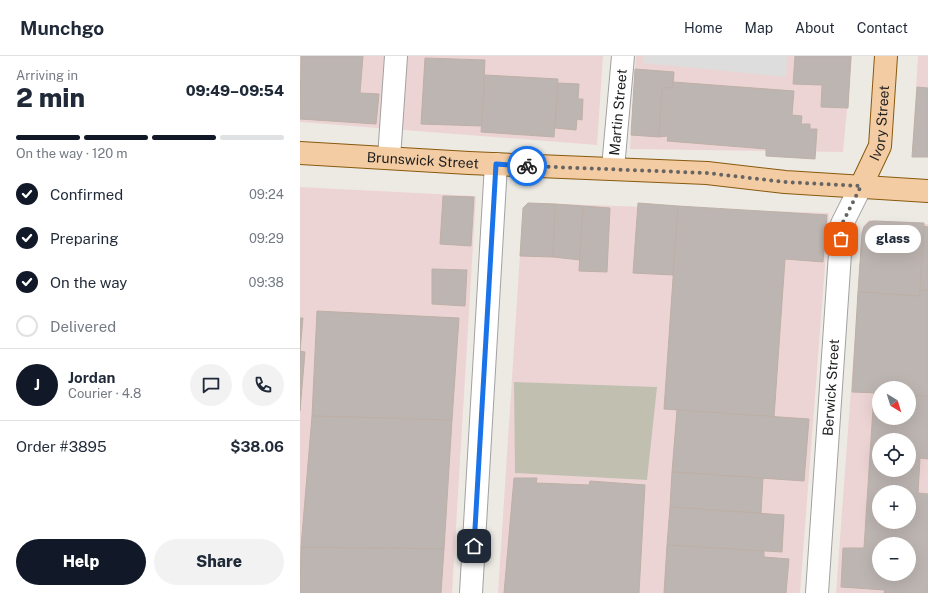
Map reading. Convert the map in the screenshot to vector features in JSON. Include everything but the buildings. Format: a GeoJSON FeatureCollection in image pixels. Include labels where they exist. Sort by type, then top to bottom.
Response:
{"type":"FeatureCollection","features":[{"type":"Feature","properties":{"kind":"main road","name":"Ivory Street"},"geometry":{"type":"LineString","coordinates":[[861,186],[880,146],[886,56]]}},
{"type":"Feature","properties":{"kind":"main road","name":"Brunswick Street"},"geometry":{"type":"LineString","coordinates":[[300,153],[496,164],[707,173],[785,182],[928,191]]}},
{"type":"Feature","properties":{"kind":"street"},"geometry":{"type":"LineString","coordinates":[[389,158],[396,56]]}},
{"type":"Feature","properties":{"kind":"street","name":"Martin Street"},"geometry":{"type":"LineString","coordinates":[[613,168],[623,56]]}},
{"type":"Feature","properties":{"kind":"street"},"geometry":{"type":"LineString","coordinates":[[471,593],[496,164]]}},
{"type":"Feature","properties":{"kind":"street","name":"Berwick Street"},"geometry":{"type":"LineString","coordinates":[[817,593],[842,224],[861,186]]}},
{"type":"Feature","properties":{"kind":"shaded area"},"geometry":{"type":"Polygon","coordinates":[[[300,56],[603,56],[597,145],[300,122],[300,56]]]}},
{"type":"Feature","properties":{"kind":"shaded area"},"geometry":{"type":"Polygon","coordinates":[[[636,56],[852,56],[843,152],[630,149],[636,56]]]}},
{"type":"Feature","properties":{"kind":"shaded area"},"geometry":{"type":"Polygon","coordinates":[[[643,56],[787,56],[786,77],[643,63],[643,56]]]}},
{"type":"Feature","properties":{"kind":"shaded area"},"geometry":{"type":"Polygon","coordinates":[[[918,56],[928,56],[928,157],[912,157],[918,56]]]}},
{"type":"Feature","properties":{"kind":"shaded area"},"geometry":{"type":"Polygon","coordinates":[[[300,187],[476,196],[452,593],[300,593],[300,187]]]}},
{"type":"Feature","properties":{"kind":"shaded area"},"geometry":{"type":"Polygon","coordinates":[[[528,203],[829,213],[800,593],[498,593],[523,208],[528,203]]]}},
{"type":"Feature","properties":{"kind":"shaded area"},"geometry":{"type":"Polygon","coordinates":[[[869,220],[928,224],[928,593],[836,593],[863,226],[869,220]]]}},
{"type":"Feature","properties":{"kind":"shaded area"},"geometry":{"type":"Polygon","coordinates":[[[514,382],[657,387],[647,480],[515,473],[514,382]]]}},
{"type":"Feature","properties":{"kind":"way so far"},"geometry":{"type":"LineString","coordinates":[[527,166],[613,168],[707,173],[785,182],[861,186],[842,224],[841,239]]}},
{"type":"Feature","properties":{"kind":"place","name":"glass"},"geometry":{"type":"Point","coordinates":[841,239]}},
{"type":"Feature","properties":{"kind":"route"},"geometry":{"type":"LineString","coordinates":[[474,546],[496,164],[527,166]]}}]}
